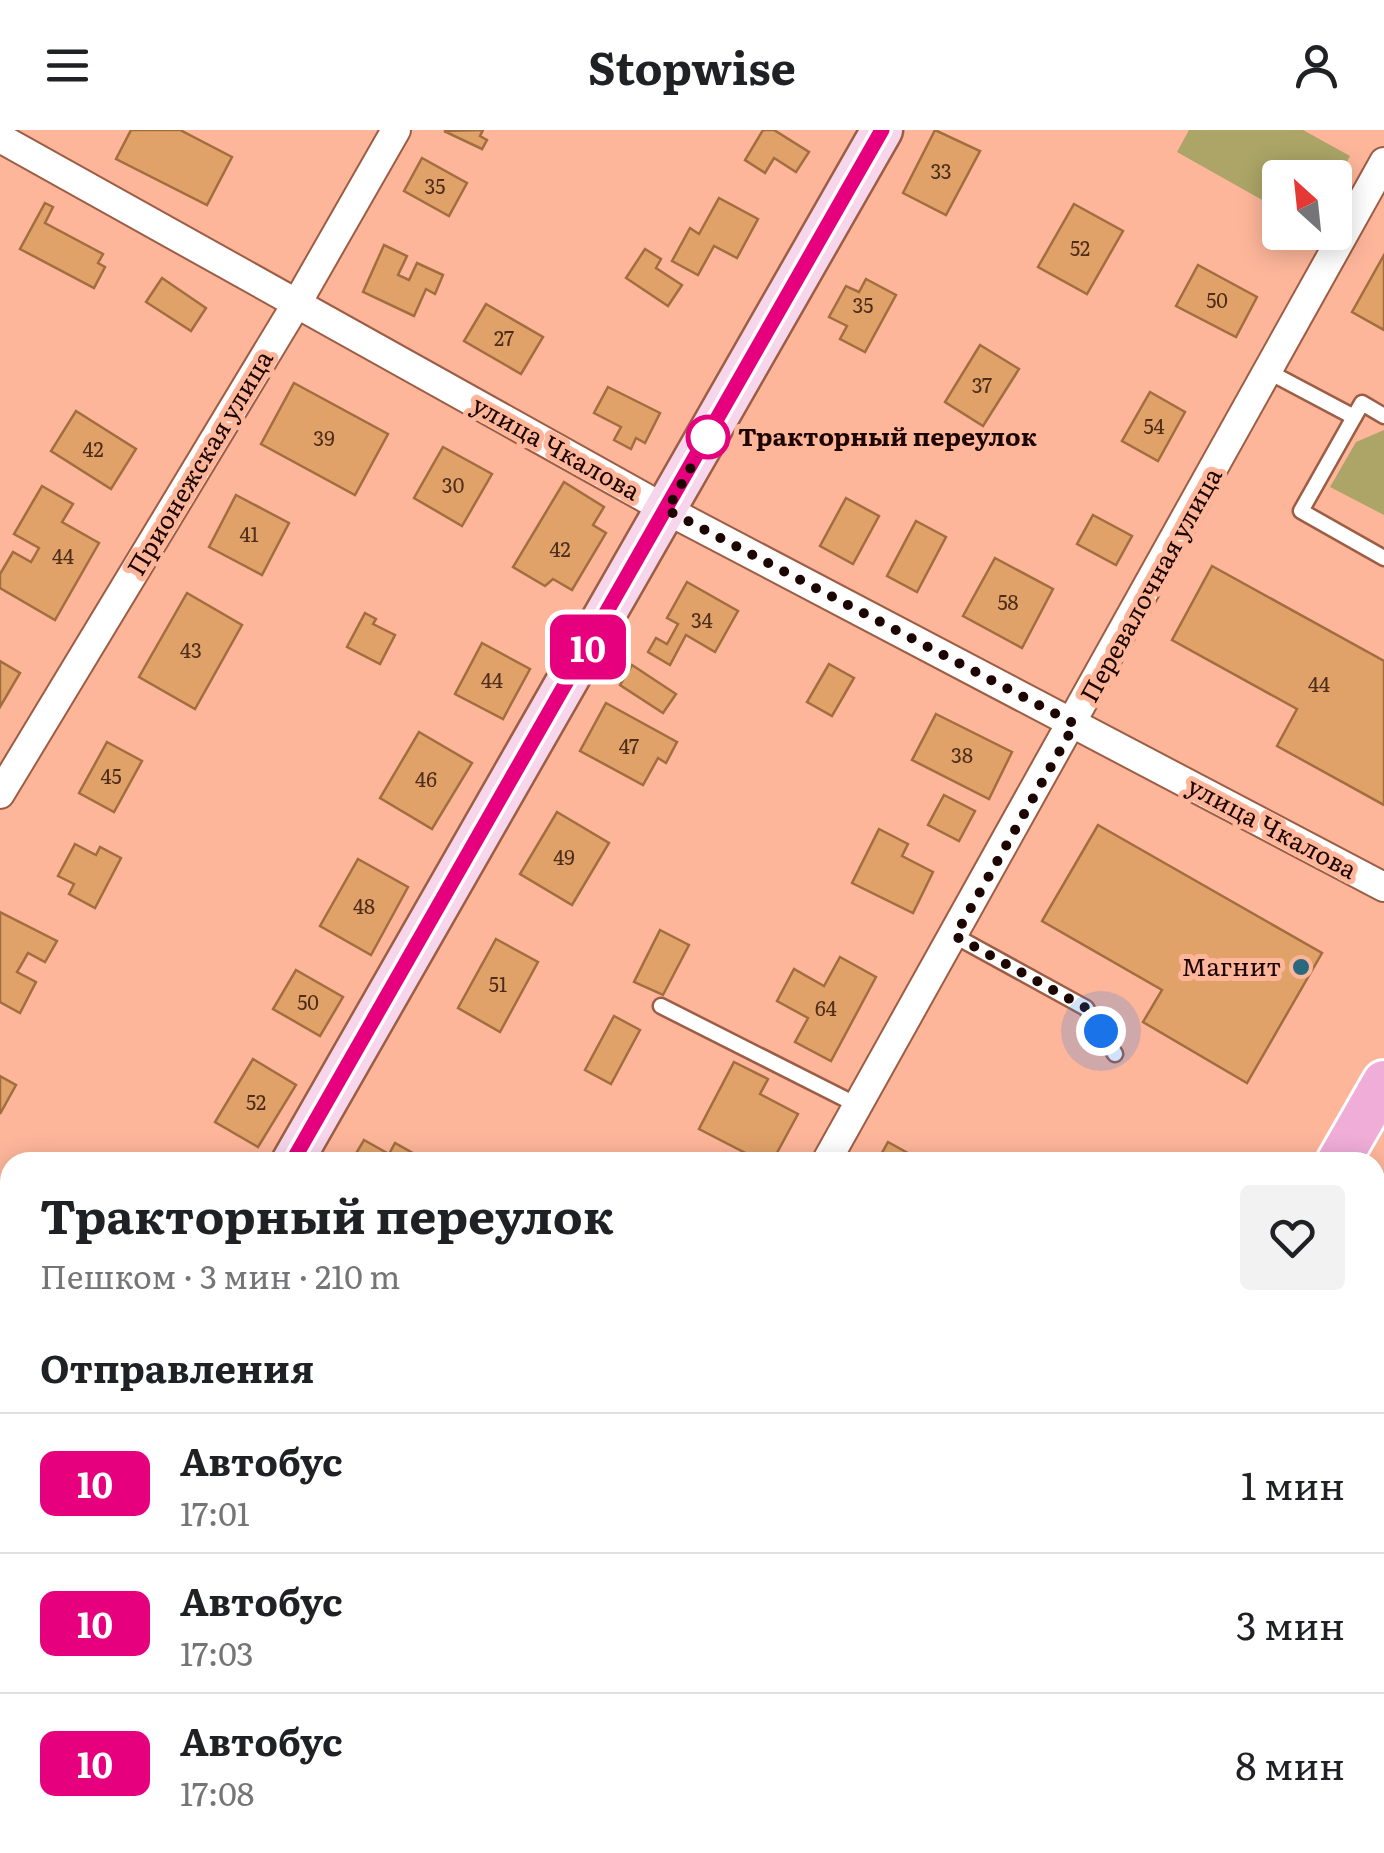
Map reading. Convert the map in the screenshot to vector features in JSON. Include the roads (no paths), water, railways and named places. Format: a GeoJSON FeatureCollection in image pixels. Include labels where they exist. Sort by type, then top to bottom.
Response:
{"type":"FeatureCollection","features":[{"type":"Feature","properties":{"kind":"main road"},"geometry":{"type":"LineString","coordinates":[[298,1152],[882,130]]}},
{"type":"Feature","properties":{"kind":"main road"},"geometry":{"type":"LineString","coordinates":[[1344,1152],[1384,1082]]}},
{"type":"Feature","properties":{"kind":"street","name":"Прионежская улица"},"geometry":{"type":"LineString","coordinates":[[0,794],[297,303],[396,130]]}},
{"type":"Feature","properties":{"kind":"street","name":"улица Чкалова"},"geometry":{"type":"LineString","coordinates":[[0,138],[667,510],[1384,887]]}},
{"type":"Feature","properties":{"kind":"street","name":"Перевалочная улица"},"geometry":{"type":"LineString","coordinates":[[832,1152],[1075,724],[1384,162]]}},
{"type":"Feature","properties":{"kind":"lane"},"geometry":{"type":"LineString","coordinates":[[1268,372],[1354,417]]}},
{"type":"Feature","properties":{"kind":"lane"},"geometry":{"type":"LineString","coordinates":[[1384,416],[1362,403],[1301,511],[1384,558]]}},
{"type":"Feature","properties":{"kind":"lane"},"geometry":{"type":"LineString","coordinates":[[955,936],[1086,1008],[1115,1054]]}},
{"type":"Feature","properties":{"kind":"lane"},"geometry":{"type":"LineString","coordinates":[[661,1006],[859,1106]]}},
{"type":"Feature","properties":{"kind":"place","name":"Тракторный переулок"},"geometry":{"type":"Point","coordinates":[708,437]}},
{"type":"Feature","properties":{"kind":"place","name":"Магнит"},"geometry":{"type":"Point","coordinates":[1301,967]}}]}
